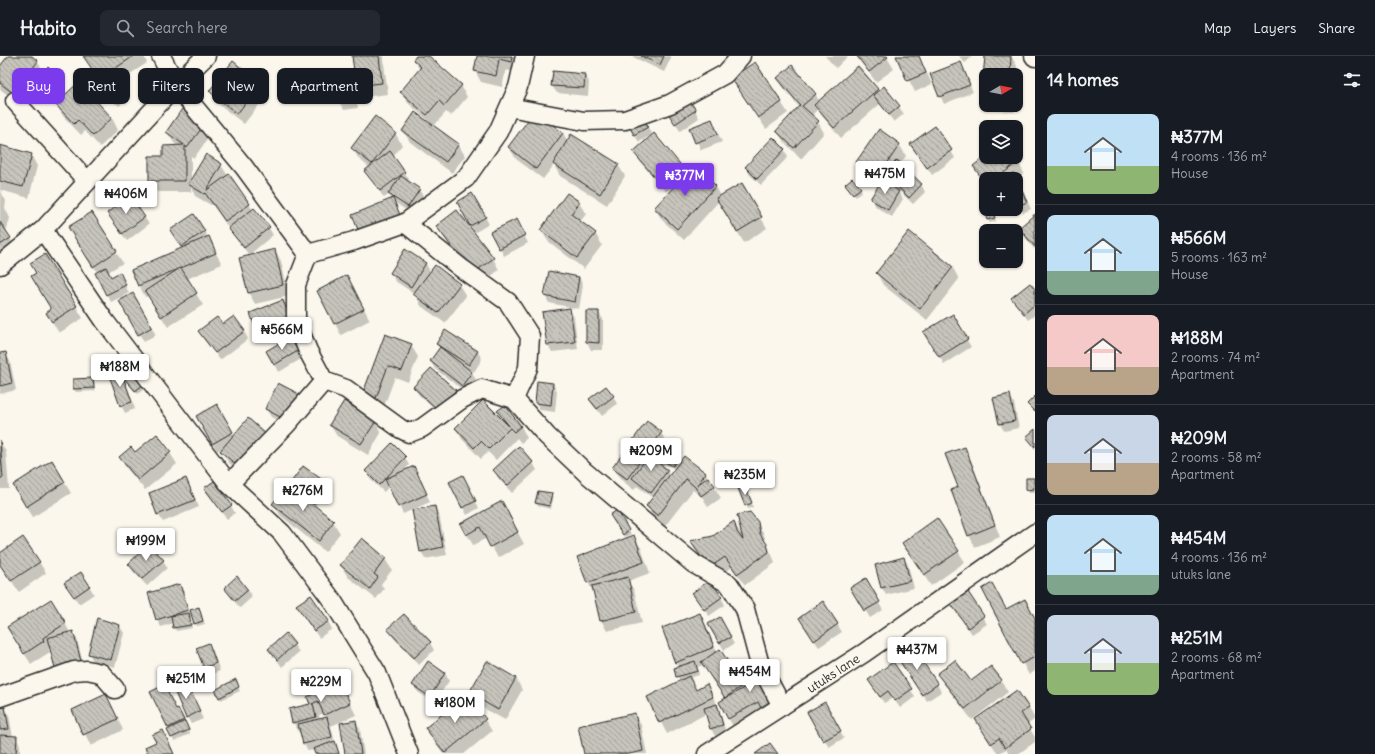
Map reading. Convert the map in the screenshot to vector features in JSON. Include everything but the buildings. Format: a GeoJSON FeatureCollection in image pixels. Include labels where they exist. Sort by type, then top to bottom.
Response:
{"type":"FeatureCollection","features":[{"type":"Feature","properties":{"kind":"street"},"geometry":{"type":"LineString","coordinates":[[161,56],[167,68]]}},
{"type":"Feature","properties":{"kind":"street"},"geometry":{"type":"LineString","coordinates":[[194,68],[206,56]]}},
{"type":"Feature","properties":{"kind":"street"},"geometry":{"type":"LineString","coordinates":[[308,254],[354,241],[405,223],[466,178],[498,132],[518,88],[524,56]]}},
{"type":"Feature","properties":{"kind":"street"},"geometry":{"type":"LineString","coordinates":[[509,107],[584,121],[625,120],[670,104],[725,74],[741,56]]}},
{"type":"Feature","properties":{"kind":"street"},"geometry":{"type":"LineString","coordinates":[[18,104],[88,181]]}},
{"type":"Feature","properties":{"kind":"street"},"geometry":{"type":"LineString","coordinates":[[0,265],[43,230],[159,104]]}},
{"type":"Feature","properties":{"kind":"street"},"geometry":{"type":"LineString","coordinates":[[192,104],[244,167],[308,254]]}},
{"type":"Feature","properties":{"kind":"street"},"geometry":{"type":"LineString","coordinates":[[405,223],[461,268],[508,302],[530,336],[528,368],[514,399]]}},
{"type":"Feature","properties":{"kind":"street"},"geometry":{"type":"LineString","coordinates":[[43,230],[104,320],[229,484],[282,533],[332,600],[377,673],[409,754]]}},
{"type":"Feature","properties":{"kind":"street"},"geometry":{"type":"LineString","coordinates":[[308,254],[296,285],[296,321],[308,351],[324,381],[346,389],[409,434],[422,428],[462,399],[482,389],[514,399],[547,436],[585,472],[694,564],[729,584],[745,609],[760,665],[782,706]]}},
{"type":"Feature","properties":{"kind":"street"},"geometry":{"type":"LineString","coordinates":[[229,484],[287,424],[324,381]]}},
{"type":"Feature","properties":{"kind":"street","name":"utuks lane"},"geometry":{"type":"LineString","coordinates":[[707,754],[864,653],[1035,533]]}},
{"type":"Feature","properties":{"kind":"street"},"geometry":{"type":"LineString","coordinates":[[0,697],[74,671],[87,670],[101,673],[115,689]]}}]}
